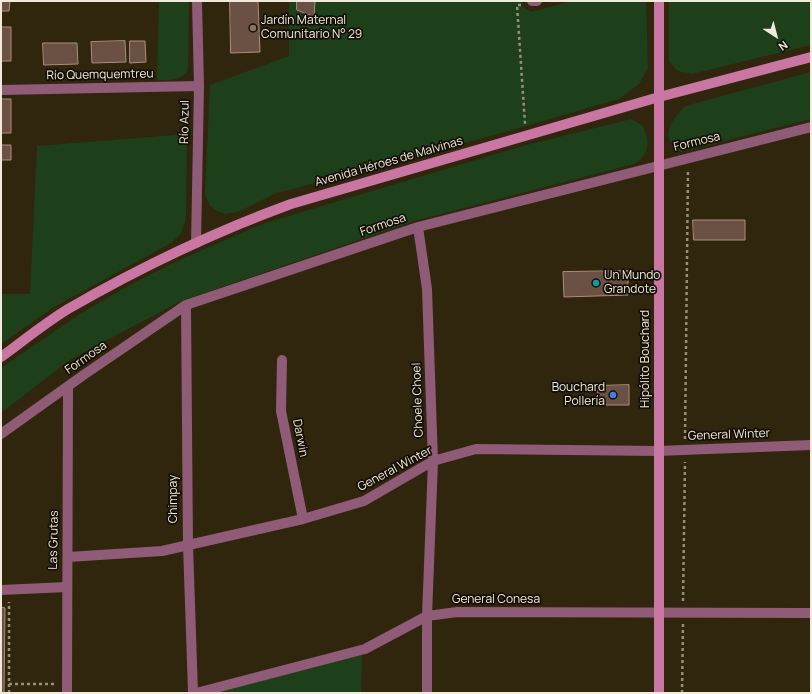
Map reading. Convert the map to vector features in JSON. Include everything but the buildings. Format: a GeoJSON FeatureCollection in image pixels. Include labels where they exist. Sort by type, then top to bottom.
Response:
{"type":"FeatureCollection","features":[{"type":"Feature","properties":{"kind":"main road","name":"Hipólito Bouchard"},"geometry":{"type":"LineString","coordinates":[[658,1],[658,693]]}},
{"type":"Feature","properties":{"kind":"main road","name":"Avenida Héroes de Malvinas"},"geometry":{"type":"LineString","coordinates":[[1,357],[67,310],[196,243],[244,221],[291,204],[659,97],[811,57]]}},
{"type":"Feature","properties":{"kind":"street","name":"Río Azul"},"geometry":{"type":"LineString","coordinates":[[196,243],[199,86],[197,1]]}},
{"type":"Feature","properties":{"kind":"street","name":"Río Quemquemtreu"},"geometry":{"type":"LineString","coordinates":[[1,90],[199,86]]}},
{"type":"Feature","properties":{"kind":"street","name":"Formosa"},"geometry":{"type":"LineString","coordinates":[[1,434],[186,305],[418,227],[811,127]]}},
{"type":"Feature","properties":{"kind":"street","name":"Choele Choel"},"geometry":{"type":"LineString","coordinates":[[418,227],[427,289],[433,461],[427,616],[428,693]]}},
{"type":"Feature","properties":{"kind":"street","name":"Chimpay"},"geometry":{"type":"LineString","coordinates":[[186,305],[188,545],[192,693]]}},
{"type":"Feature","properties":{"kind":"street","name":"Darwin"},"geometry":{"type":"LineString","coordinates":[[282,360],[281,411],[303,519]]}},
{"type":"Feature","properties":{"kind":"street","name":"Las Grutas"},"geometry":{"type":"LineString","coordinates":[[67,688],[68,387]]}},
{"type":"Feature","properties":{"kind":"street","name":"General Winter"},"geometry":{"type":"LineString","coordinates":[[68,557],[162,551],[303,519],[364,501],[433,461],[476,449],[658,451],[811,445]]}},
{"type":"Feature","properties":{"kind":"street"},"geometry":{"type":"LineString","coordinates":[[5,589],[67,588]]}},
{"type":"Feature","properties":{"kind":"street","name":"General Conesa"},"geometry":{"type":"LineString","coordinates":[[196,693],[365,649],[427,616],[457,612],[658,614],[811,613]]}},
{"type":"Feature","properties":{"kind":"path"},"geometry":{"type":"LineString","coordinates":[[526,136],[517,6],[533,1]]}},
{"type":"Feature","properties":{"kind":"path"},"geometry":{"type":"LineString","coordinates":[[682,693],[688,158]]}},
{"type":"Feature","properties":{"kind":"path"},"geometry":{"type":"LineString","coordinates":[[5,589],[9,693]]}},
{"type":"Feature","properties":{"kind":"path"},"geometry":{"type":"LineString","coordinates":[[9,684],[67,688]]}},
{"type":"Feature","properties":{"kind":"green space"},"geometry":{"type":"Polygon","coordinates":[[[159,1],[189,1],[188,70],[182,76],[174,79],[157,80],[159,1]]]}},
{"type":"Feature","properties":{"kind":"green space"},"geometry":{"type":"Polygon","coordinates":[[[289,1],[521,1],[521,5],[531,12],[572,1],[646,1],[648,68],[639,84],[619,99],[498,134],[274,194],[238,212],[225,214],[210,206],[205,194],[210,85],[289,56],[289,1]]]}},
{"type":"Feature","properties":{"kind":"green space"},"geometry":{"type":"Polygon","coordinates":[[[669,1],[811,1],[811,45],[692,74],[678,71],[669,62],[669,1]]]}},
{"type":"Feature","properties":{"kind":"green space"},"geometry":{"type":"Polygon","coordinates":[[[811,72],[811,119],[681,152],[670,141],[668,135],[669,129],[675,117],[685,106],[811,72]]]}},
{"type":"Feature","properties":{"kind":"green space"},"geometry":{"type":"Polygon","coordinates":[[[631,119],[642,125],[647,137],[647,147],[644,156],[634,164],[414,221],[181,301],[71,359],[1,413],[1,368],[80,314],[128,286],[177,261],[265,223],[523,146],[631,119]]]}},
{"type":"Feature","properties":{"kind":"green space"},"geometry":{"type":"Polygon","coordinates":[[[187,134],[186,219],[181,233],[171,243],[54,307],[1,344],[1,294],[30,294],[37,146],[187,134]]]}},
{"type":"Feature","properties":{"kind":"green space"},"geometry":{"type":"Polygon","coordinates":[[[362,655],[361,693],[212,693],[362,655]]]}},
{"type":"Feature","properties":{"kind":"place","name":"Jardín Maternal Comunitario N° 29"},"geometry":{"type":"Point","coordinates":[253,28]}},
{"type":"Feature","properties":{"kind":"place","name":"Un Mundo Grandote"},"geometry":{"type":"Point","coordinates":[596,283]}},
{"type":"Feature","properties":{"kind":"place","name":"Bouchard Pollería"},"geometry":{"type":"Point","coordinates":[613,395]}}]}
